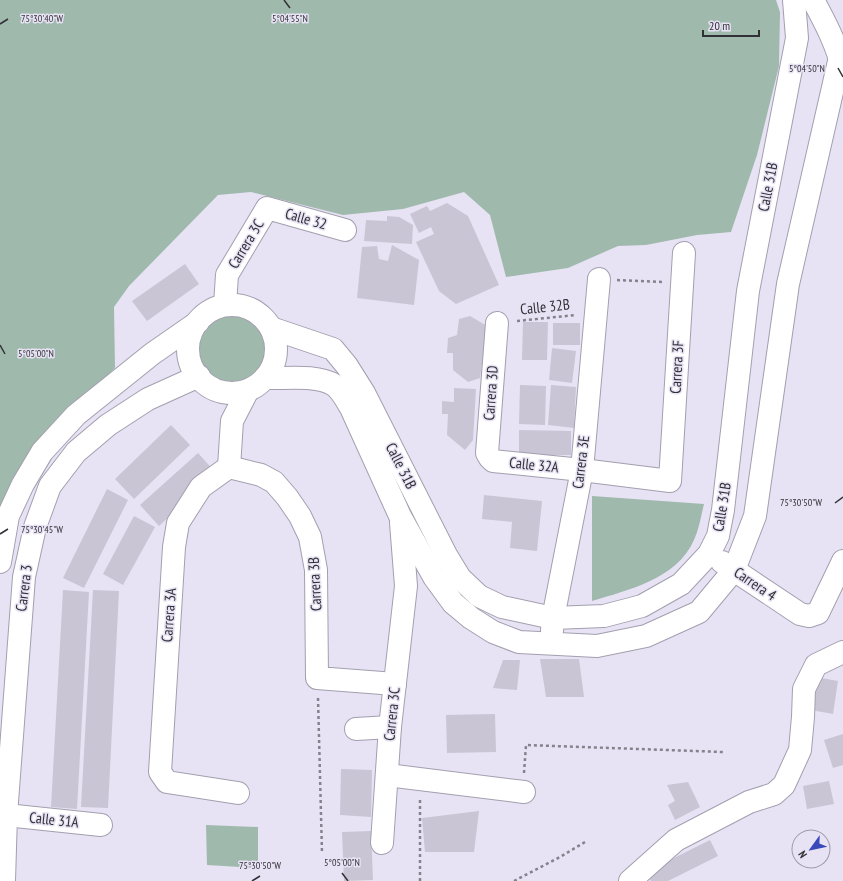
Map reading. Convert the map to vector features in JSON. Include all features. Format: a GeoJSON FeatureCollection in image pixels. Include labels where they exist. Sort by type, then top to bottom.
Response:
{"type":"FeatureCollection","features":[{"type":"Feature","properties":{"kind":"street","name":"Calle 31B"},"geometry":{"type":"LineString","coordinates":[[271,328],[333,349],[347,366],[364,393],[446,555],[460,578],[479,596],[502,607],[553,618],[604,616],[642,606],[681,584],[709,554],[718,536],[723,510],[748,291],[797,38],[794,0]]}},
{"type":"Feature","properties":{"kind":"street"},"geometry":{"type":"LineString","coordinates":[[813,0],[822,16],[841,63]]}},
{"type":"Feature","properties":{"kind":"street","name":"Calle 31B"},"geometry":{"type":"LineString","coordinates":[[256,384],[314,379],[334,386],[342,394],[351,408],[400,516],[434,578],[453,602],[471,618],[493,632],[519,642],[597,646],[646,636],[699,612],[734,570],[755,516],[788,284],[841,63]]}},
{"type":"Feature","properties":{"kind":"street","name":"Calle 32"},"geometry":{"type":"LineString","coordinates":[[267,208],[345,230]]}},
{"type":"Feature","properties":{"kind":"street","name":"Carrera 3C"},"geometry":{"type":"LineString","coordinates":[[225,306],[227,275],[267,208]]}},
{"type":"Feature","properties":{"kind":"street","name":"Carrera 3F"},"geometry":{"type":"LineString","coordinates":[[670,481],[684,253]]}},
{"type":"Feature","properties":{"kind":"street","name":"Carrera 3E"},"geometry":{"type":"LineString","coordinates":[[551,644],[553,618],[582,470],[599,279]]}},
{"type":"Feature","properties":{"kind":"street"},"geometry":{"type":"LineString","coordinates":[[229,467],[232,421],[256,384],[271,370],[275,359],[276,349],[275,338],[271,328],[260,315],[246,307],[236,305],[214,309],[205,314],[192,332],[189,343],[189,355],[192,366],[232,421]]}},
{"type":"Feature","properties":{"kind":"street","name":"Carrera 3"},"geometry":{"type":"LineString","coordinates":[[0,562],[8,516],[23,484],[42,452],[76,415],[152,354],[198,322]]}},
{"type":"Feature","properties":{"kind":"street","name":"Carrera 3D"},"geometry":{"type":"LineString","coordinates":[[493,461],[487,453],[497,323]]}},
{"type":"Feature","properties":{"kind":"street"},"geometry":{"type":"LineString","coordinates":[[203,380],[217,390],[231,392],[256,384]]}},
{"type":"Feature","properties":{"kind":"street","name":"Carrera 3"},"geometry":{"type":"LineString","coordinates":[[4,881],[6,815],[24,577],[35,527],[50,486],[76,452],[108,425],[148,399],[203,380]]}},
{"type":"Feature","properties":{"kind":"street","name":"Calle 32A"},"geometry":{"type":"LineString","coordinates":[[493,461],[670,481]]}},
{"type":"Feature","properties":{"kind":"street","name":"Carrera 3B"},"geometry":{"type":"LineString","coordinates":[[229,467],[261,475],[274,482],[287,496],[300,516],[310,537],[316,570],[317,678]]}},
{"type":"Feature","properties":{"kind":"street","name":"Carrera 3A"},"geometry":{"type":"LineString","coordinates":[[229,467],[201,487],[178,523],[174,547],[160,772],[167,782],[238,793]]}},
{"type":"Feature","properties":{"kind":"street","name":"Carrera 3C"},"geometry":{"type":"LineString","coordinates":[[382,843],[390,727],[406,586],[400,516]]}},
{"type":"Feature","properties":{"kind":"street","name":"Carrera 4"},"geometry":{"type":"LineString","coordinates":[[709,554],[800,614],[809,616],[818,613],[843,561]]}},
{"type":"Feature","properties":{"kind":"street"},"geometry":{"type":"LineString","coordinates":[[406,586],[422,577],[434,578]]}},
{"type":"Feature","properties":{"kind":"street"},"geometry":{"type":"LineString","coordinates":[[630,881],[676,840],[749,802],[774,794],[784,785],[800,750],[804,689],[816,665],[843,652]]}},
{"type":"Feature","properties":{"kind":"street"},"geometry":{"type":"LineString","coordinates":[[317,678],[395,684]]}},
{"type":"Feature","properties":{"kind":"street"},"geometry":{"type":"LineString","coordinates":[[356,729],[390,727]]}},
{"type":"Feature","properties":{"kind":"street"},"geometry":{"type":"LineString","coordinates":[[387,775],[524,792]]}},
{"type":"Feature","properties":{"kind":"street","name":"Calle 31A"},"geometry":{"type":"LineString","coordinates":[[6,815],[101,825]]}},
{"type":"Feature","properties":{"kind":"path"},"geometry":{"type":"LineString","coordinates":[[599,279],[682,283]]}},
{"type":"Feature","properties":{"kind":"path","name":"Calle 32B"},"geometry":{"type":"LineString","coordinates":[[497,323],[596,314]]}},
{"type":"Feature","properties":{"kind":"path"},"geometry":{"type":"LineString","coordinates":[[317,678],[322,853]]}},
{"type":"Feature","properties":{"kind":"path"},"geometry":{"type":"LineString","coordinates":[[524,792],[526,745],[723,752]]}},
{"type":"Feature","properties":{"kind":"path"},"geometry":{"type":"LineString","coordinates":[[420,780],[420,881]]}},
{"type":"Feature","properties":{"kind":"path"},"geometry":{"type":"LineString","coordinates":[[514,881],[585,842]]}},
{"type":"Feature","properties":{"kind":"green space"},"geometry":{"type":"Polygon","coordinates":[[[0,0],[776,0],[780,12],[779,66],[757,155],[731,232],[697,235],[646,245],[618,246],[568,268],[506,277],[490,215],[464,192],[403,209],[343,215],[251,192],[218,195],[129,286],[114,307],[115,368],[60,423],[0,527],[0,0]]]}},
{"type":"Feature","properties":{"kind":"green space"},"geometry":{"type":"Polygon","coordinates":[[[233,314],[246,317],[258,324],[265,336],[268,349],[265,362],[258,374],[246,381],[233,384],[220,381],[208,374],[201,362],[198,349],[201,336],[208,324],[220,317],[233,314]]]}},
{"type":"Feature","properties":{"kind":"green space"},"geometry":{"type":"Polygon","coordinates":[[[592,496],[704,504],[699,527],[694,540],[686,553],[676,564],[664,574],[650,581],[592,601],[592,496]]]}},
{"type":"Feature","properties":{"kind":"green space"},"geometry":{"type":"Polygon","coordinates":[[[206,825],[258,827],[258,868],[207,865],[206,825]]]}},
{"type":"Feature","properties":{"kind":"building"},"geometry":{"type":"Polygon","coordinates":[[[447,203],[468,216],[499,285],[456,304],[439,291],[416,242],[434,234],[431,227],[419,233],[410,214],[427,206],[430,211],[447,203]]]}},
{"type":"Feature","properties":{"kind":"building"},"geometry":{"type":"Polygon","coordinates":[[[387,216],[399,217],[413,225],[412,244],[364,241],[366,220],[387,221],[387,216]]]}},
{"type":"Feature","properties":{"kind":"building"},"geometry":{"type":"Polygon","coordinates":[[[392,245],[419,260],[414,305],[357,298],[362,247],[377,246],[379,259],[388,261],[392,245]]]}},
{"type":"Feature","properties":{"kind":"building"},"geometry":{"type":"Polygon","coordinates":[[[185,264],[199,284],[147,321],[132,301],[185,264]]]}},
{"type":"Feature","properties":{"kind":"building"},"geometry":{"type":"Polygon","coordinates":[[[470,316],[487,326],[480,378],[468,382],[453,370],[453,353],[447,353],[448,338],[457,335],[459,319],[470,316]]]}},
{"type":"Feature","properties":{"kind":"building"},"geometry":{"type":"Polygon","coordinates":[[[523,322],[548,322],[547,360],[522,360],[523,322]]]}},
{"type":"Feature","properties":{"kind":"building"},"geometry":{"type":"Polygon","coordinates":[[[553,323],[580,323],[580,345],[553,345],[553,323]]]}},
{"type":"Feature","properties":{"kind":"building"},"geometry":{"type":"Polygon","coordinates":[[[552,348],[576,351],[572,383],[549,380],[552,348]]]}},
{"type":"Feature","properties":{"kind":"building"},"geometry":{"type":"Polygon","coordinates":[[[520,385],[546,386],[545,425],[519,424],[520,385]]]}},
{"type":"Feature","properties":{"kind":"building"},"geometry":{"type":"Polygon","coordinates":[[[551,385],[576,387],[574,428],[548,425],[551,385]]]}},
{"type":"Feature","properties":{"kind":"building"},"geometry":{"type":"Polygon","coordinates":[[[454,388],[476,389],[473,440],[465,450],[447,435],[448,414],[442,414],[442,401],[454,402],[454,388]]]}},
{"type":"Feature","properties":{"kind":"building"},"geometry":{"type":"Polygon","coordinates":[[[171,425],[190,445],[134,499],[115,479],[171,425]]]}},
{"type":"Feature","properties":{"kind":"building"},"geometry":{"type":"Polygon","coordinates":[[[519,430],[571,431],[571,455],[519,455],[519,430]]]}},
{"type":"Feature","properties":{"kind":"building"},"geometry":{"type":"Polygon","coordinates":[[[198,453],[216,473],[159,526],[140,505],[198,453]]]}},
{"type":"Feature","properties":{"kind":"building"},"geometry":{"type":"Polygon","coordinates":[[[107,489],[128,500],[84,588],[63,578],[107,489]]]}},
{"type":"Feature","properties":{"kind":"building"},"geometry":{"type":"Polygon","coordinates":[[[484,495],[542,501],[537,551],[510,548],[512,522],[482,519],[484,495]]]}},
{"type":"Feature","properties":{"kind":"building"},"geometry":{"type":"Polygon","coordinates":[[[134,516],[155,527],[123,585],[103,574],[134,516]]]}},
{"type":"Feature","properties":{"kind":"building"},"geometry":{"type":"Polygon","coordinates":[[[63,590],[89,592],[77,809],[51,807],[63,590]]]}},
{"type":"Feature","properties":{"kind":"building"},"geometry":{"type":"Polygon","coordinates":[[[93,590],[119,591],[108,808],[81,807],[93,590]]]}},
{"type":"Feature","properties":{"kind":"building"},"geometry":{"type":"Polygon","coordinates":[[[540,659],[579,659],[584,697],[546,697],[540,659]]]}},
{"type":"Feature","properties":{"kind":"building"},"geometry":{"type":"Polygon","coordinates":[[[503,660],[520,660],[517,690],[493,688],[503,660]]]}},
{"type":"Feature","properties":{"kind":"building"},"geometry":{"type":"Polygon","coordinates":[[[816,677],[838,681],[833,714],[811,710],[816,677]]]}},
{"type":"Feature","properties":{"kind":"building"},"geometry":{"type":"Polygon","coordinates":[[[495,714],[496,752],[447,753],[446,715],[495,714]]]}},
{"type":"Feature","properties":{"kind":"building"},"geometry":{"type":"Polygon","coordinates":[[[843,734],[843,765],[833,768],[824,740],[843,734]]]}},
{"type":"Feature","properties":{"kind":"building"},"geometry":{"type":"Polygon","coordinates":[[[341,769],[372,770],[371,817],[340,815],[341,769]]]}},
{"type":"Feature","properties":{"kind":"building"},"geometry":{"type":"Polygon","coordinates":[[[829,781],[834,804],[807,809],[803,786],[829,781]]]}},
{"type":"Feature","properties":{"kind":"building"},"geometry":{"type":"Polygon","coordinates":[[[688,782],[700,807],[675,820],[668,805],[675,801],[667,785],[688,782]]]}},
{"type":"Feature","properties":{"kind":"building"},"geometry":{"type":"Polygon","coordinates":[[[479,811],[474,852],[425,852],[422,818],[479,811]]]}},
{"type":"Feature","properties":{"kind":"building"},"geometry":{"type":"Polygon","coordinates":[[[371,831],[373,880],[344,881],[342,832],[371,831]]]}},
{"type":"Feature","properties":{"kind":"building"},"geometry":{"type":"Polygon","coordinates":[[[710,840],[718,856],[668,881],[651,881],[646,872],[710,840]]]}}]}
